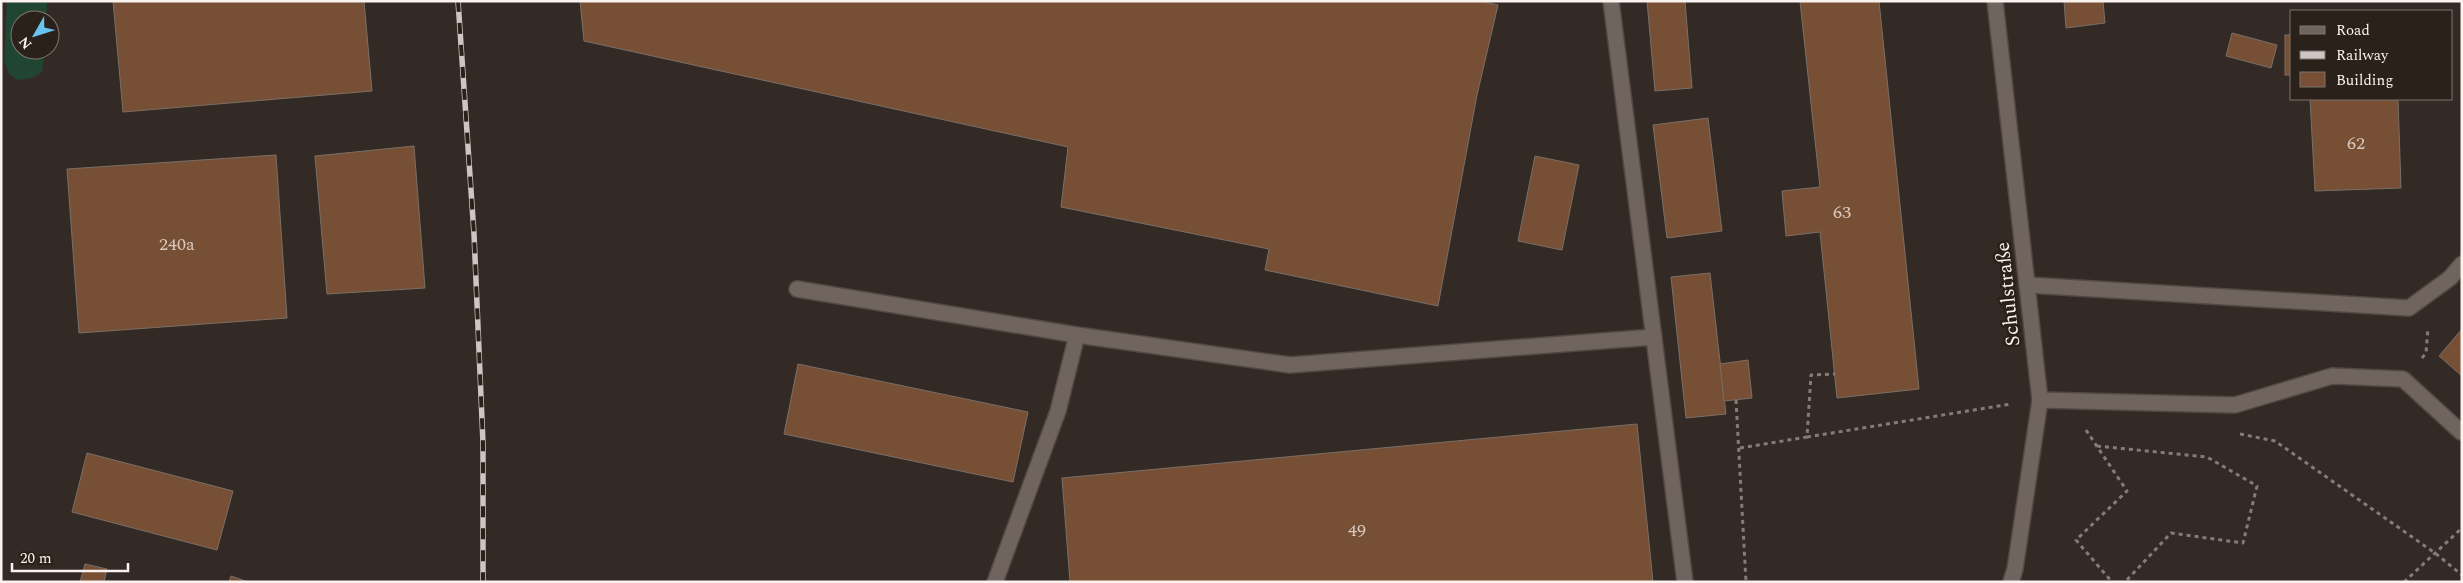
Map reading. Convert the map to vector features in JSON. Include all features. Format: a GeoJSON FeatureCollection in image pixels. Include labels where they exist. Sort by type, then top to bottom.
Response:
{"type":"FeatureCollection","features":[{"type":"Feature","properties":{"kind":"street"},"geometry":{"type":"LineString","coordinates":[[1611,1],[1685,582]]}},
{"type":"Feature","properties":{"kind":"street","name":"Schulstraße"},"geometry":{"type":"LineString","coordinates":[[1995,1],[2040,400],[2012,582]]}},
{"type":"Feature","properties":{"kind":"street"},"geometry":{"type":"LineString","coordinates":[[2027,285],[2409,308],[2450,278],[2462,264]]}},
{"type":"Feature","properties":{"kind":"street"},"geometry":{"type":"LineString","coordinates":[[797,289],[1077,334],[1290,365],[1654,337]]}},
{"type":"Feature","properties":{"kind":"street"},"geometry":{"type":"LineString","coordinates":[[995,582],[1058,411],[1077,334]]}},
{"type":"Feature","properties":{"kind":"street"},"geometry":{"type":"LineString","coordinates":[[2040,400],[2235,405],[2332,376],[2403,378],[2461,432]]}},
{"type":"Feature","properties":{"kind":"path"},"geometry":{"type":"LineString","coordinates":[[2403,378],[2426,353],[2429,321],[2409,308]]}},
{"type":"Feature","properties":{"kind":"path"},"geometry":{"type":"LineString","coordinates":[[1807,437],[1811,375],[1835,374]]}},
{"type":"Feature","properties":{"kind":"path"},"geometry":{"type":"LineString","coordinates":[[1736,400],[1746,582]]}},
{"type":"Feature","properties":{"kind":"path"},"geometry":{"type":"LineString","coordinates":[[1740,448],[2040,400]]}},
{"type":"Feature","properties":{"kind":"path"},"geometry":{"type":"LineString","coordinates":[[2037,420],[2080,421],[2127,490],[2076,540],[2112,582]]}},
{"type":"Feature","properties":{"kind":"path"},"geometry":{"type":"LineString","coordinates":[[2238,433],[2275,440],[2435,553],[2460,573]]}},
{"type":"Feature","properties":{"kind":"path"},"geometry":{"type":"LineString","coordinates":[[2097,446],[2207,457],[2257,486],[2242,543],[2172,533],[2125,582]]}},
{"type":"Feature","properties":{"kind":"path"},"geometry":{"type":"LineString","coordinates":[[2404,582],[2462,528]]}},
{"type":"Feature","properties":{"kind":"green space"},"geometry":{"type":"Polygon","coordinates":[[[7,1],[47,1],[47,10],[10,10],[10,60],[44,60],[42,72],[32,78],[18,80],[9,74],[4,61],[7,1]]]}},
{"type":"Feature","properties":{"kind":"building"},"geometry":{"type":"Polygon","coordinates":[[[113,1],[364,1],[372,91],[123,112],[113,1]]]}},
{"type":"Feature","properties":{"kind":"building"},"geometry":{"type":"Polygon","coordinates":[[[580,1],[1480,1],[1498,5],[1477,95],[1438,306],[1265,270],[1269,249],[1061,207],[1068,147],[584,41],[580,1]]]}},
{"type":"Feature","properties":{"kind":"building"},"geometry":{"type":"Polygon","coordinates":[[[1647,1],[1685,1],[1692,88],[1655,91],[1647,1]]]}},
{"type":"Feature","properties":{"kind":"building"},"geometry":{"type":"Polygon","coordinates":[[[1800,1],[1879,1],[1919,389],[1837,398],[1820,232],[1786,236],[1782,191],[1820,187],[1800,1]]]}},
{"type":"Feature","properties":{"kind":"building"},"geometry":{"type":"Polygon","coordinates":[[[2064,1],[2103,1],[2105,23],[2066,28],[2064,1]]]}},
{"type":"Feature","properties":{"kind":"building"},"geometry":{"type":"Polygon","coordinates":[[[2232,33],[2277,45],[2271,68],[2226,56],[2232,33]]]}},
{"type":"Feature","properties":{"kind":"building"},"geometry":{"type":"Polygon","coordinates":[[[2285,35],[2290,35],[2290,75],[2285,75],[2285,35]]]}},
{"type":"Feature","properties":{"kind":"building"},"geometry":{"type":"Polygon","coordinates":[[[2310,100],[2398,100],[2401,188],[2315,191],[2310,100]]]}},
{"type":"Feature","properties":{"kind":"building"},"geometry":{"type":"Polygon","coordinates":[[[1708,118],[1722,231],[1667,238],[1653,125],[1708,118]]]}},
{"type":"Feature","properties":{"kind":"building"},"geometry":{"type":"Polygon","coordinates":[[[414,146],[425,288],[327,294],[315,156],[414,146]]]}},
{"type":"Feature","properties":{"kind":"building"},"geometry":{"type":"Polygon","coordinates":[[[276,155],[287,318],[79,333],[67,169],[276,155]]]}},
{"type":"Feature","properties":{"kind":"building"},"geometry":{"type":"Polygon","coordinates":[[[1535,156],[1579,165],[1562,250],[1518,241],[1535,156]]]}},
{"type":"Feature","properties":{"kind":"building"},"geometry":{"type":"Polygon","coordinates":[[[1710,273],[1726,414],[1686,418],[1671,277],[1710,273]]]}},
{"type":"Feature","properties":{"kind":"building"},"geometry":{"type":"Polygon","coordinates":[[[2462,329],[2462,376],[2439,356],[2462,329]]]}},
{"type":"Feature","properties":{"kind":"building"},"geometry":{"type":"Polygon","coordinates":[[[1748,360],[1752,398],[1724,401],[1720,364],[1748,360]]]}},
{"type":"Feature","properties":{"kind":"building"},"geometry":{"type":"Polygon","coordinates":[[[798,364],[1028,412],[1013,482],[784,434],[798,364]]]}},
{"type":"Feature","properties":{"kind":"building"},"geometry":{"type":"Polygon","coordinates":[[[1637,424],[1653,582],[1070,582],[1062,478],[1637,424]]]}},
{"type":"Feature","properties":{"kind":"building"},"geometry":{"type":"Polygon","coordinates":[[[87,453],[233,491],[217,550],[72,512],[87,453]]]}},
{"type":"Feature","properties":{"kind":"building"},"geometry":{"type":"Polygon","coordinates":[[[85,564],[107,569],[104,582],[80,582],[85,564]]]}},
{"type":"Feature","properties":{"kind":"building"},"geometry":{"type":"Polygon","coordinates":[[[231,576],[248,582],[229,582],[231,576]]]}},
{"type":"Feature","properties":{"kind":"railway"},"geometry":{"type":"LineString","coordinates":[[458,1],[474,234],[483,443],[483,582]]}}]}
